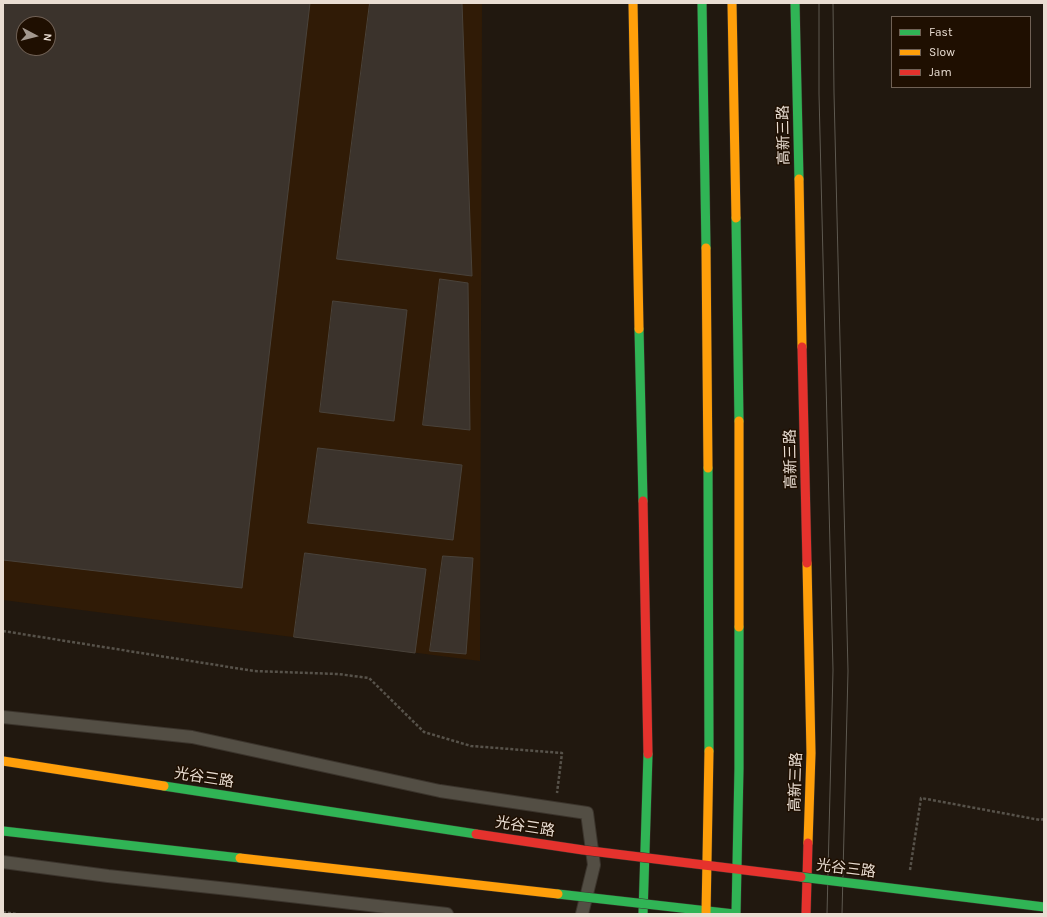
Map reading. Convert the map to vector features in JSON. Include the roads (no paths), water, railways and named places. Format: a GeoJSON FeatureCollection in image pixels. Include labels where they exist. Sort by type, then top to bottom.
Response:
{"type":"FeatureCollection","features":[{"type":"Feature","properties":{"kind":"main road"},"geometry":{"type":"LineString","coordinates":[[633,3],[648,760],[643,914]]}},
{"type":"Feature","properties":{"kind":"main road"},"geometry":{"type":"LineString","coordinates":[[702,3],[708,404],[709,768],[706,914]]}},
{"type":"Feature","properties":{"kind":"main road"},"geometry":{"type":"LineString","coordinates":[[3,831],[735,914],[739,768],[739,389],[732,3]]}},
{"type":"Feature","properties":{"kind":"main road","name":"高新三路"},"geometry":{"type":"LineString","coordinates":[[794,3],[812,753],[806,914]]}},
{"type":"Feature","properties":{"kind":"main road","name":"光谷三路"},"geometry":{"type":"LineString","coordinates":[[3,761],[583,850],[1044,907]]}},
{"type":"Feature","properties":{"kind":"lane"},"geometry":{"type":"LineString","coordinates":[[3,717],[192,737],[440,791],[586,813],[594,865],[582,914]]}},
{"type":"Feature","properties":{"kind":"lane"},"geometry":{"type":"LineString","coordinates":[[3,862],[108,876],[447,914]]}},
{"type":"Feature","properties":{"kind":"tram line"},"geometry":{"type":"LineString","coordinates":[[819,3],[819,94],[833,670],[827,914]]}},
{"type":"Feature","properties":{"kind":"tram line"},"geometry":{"type":"LineString","coordinates":[[833,3],[848,671],[842,914]]}}]}
